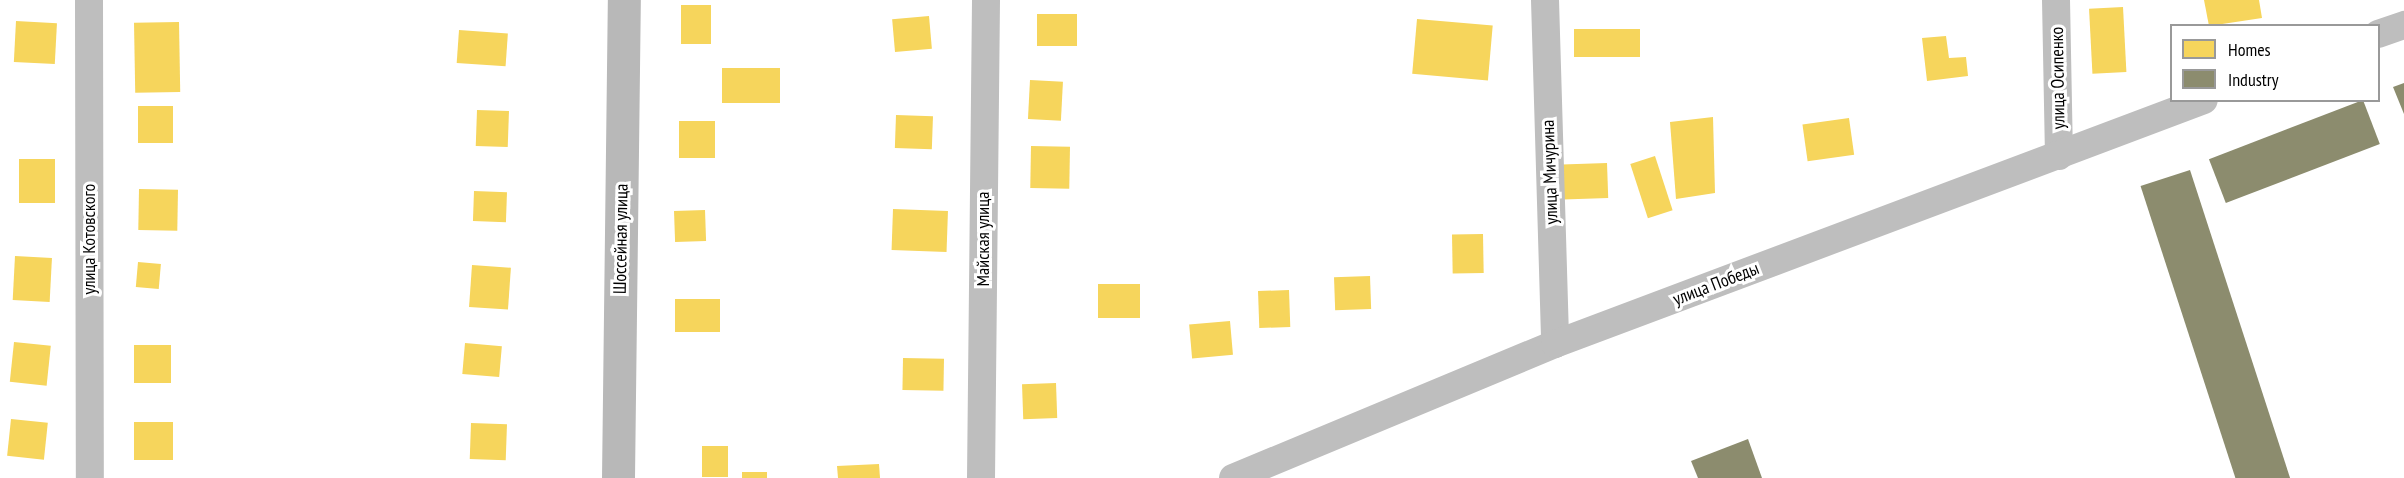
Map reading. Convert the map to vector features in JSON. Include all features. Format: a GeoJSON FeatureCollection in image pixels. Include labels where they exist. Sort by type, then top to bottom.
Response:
{"type":"FeatureCollection","features":[{"type":"Feature","properties":{"kind":"main road","name":"Шоссейная улица"},"geometry":{"type":"LineString","coordinates":[[618,478],[624,0]]}},
{"type":"Feature","properties":{"kind":"street","name":"улица Котовского"},"geometry":{"type":"LineString","coordinates":[[88,0],[90,478]]}},
{"type":"Feature","properties":{"kind":"street","name":"Майская улица"},"geometry":{"type":"LineString","coordinates":[[981,478],[986,0]]}},
{"type":"Feature","properties":{"kind":"street","name":"улица Мичурина"},"geometry":{"type":"LineString","coordinates":[[1545,0],[1555,344]]}},
{"type":"Feature","properties":{"kind":"street","name":"улица Осипенко"},"geometry":{"type":"LineString","coordinates":[[2056,0],[2059,156]]}},
{"type":"Feature","properties":{"kind":"street"},"geometry":{"type":"LineString","coordinates":[[2380,34],[2404,25]]}},
{"type":"Feature","properties":{"kind":"street","name":"улица Победы"},"geometry":{"type":"LineString","coordinates":[[1233,478],[1555,344],[2199,102]]}},
{"type":"Feature","properties":{"kind":"building: Homes"},"geometry":{"type":"Polygon","coordinates":[[[2204,0],[2259,0],[2262,18],[2209,24],[2204,0]]]}},
{"type":"Feature","properties":{"kind":"building: Homes"},"geometry":{"type":"Polygon","coordinates":[[[681,5],[711,5],[711,44],[681,44],[681,5]]]}},
{"type":"Feature","properties":{"kind":"building: Homes"},"geometry":{"type":"Polygon","coordinates":[[[2123,7],[2126,72],[2092,74],[2089,9],[2123,7]]]}},
{"type":"Feature","properties":{"kind":"building: Homes"},"geometry":{"type":"Polygon","coordinates":[[[1037,14],[1077,14],[1077,46],[1037,46],[1037,14]]]}},
{"type":"Feature","properties":{"kind":"building: Homes"},"geometry":{"type":"Polygon","coordinates":[[[929,16],[932,49],[895,52],[892,19],[929,16]]]}},
{"type":"Feature","properties":{"kind":"building: Homes"},"geometry":{"type":"Polygon","coordinates":[[[1417,19],[1493,26],[1488,80],[1412,74],[1417,19]]]}},
{"type":"Feature","properties":{"kind":"building: Homes"},"geometry":{"type":"Polygon","coordinates":[[[16,21],[57,23],[55,64],[14,62],[16,21]]]}},
{"type":"Feature","properties":{"kind":"building: Homes"},"geometry":{"type":"Polygon","coordinates":[[[179,22],[180,92],[135,93],[134,23],[179,22]]]}},
{"type":"Feature","properties":{"kind":"building: Homes"},"geometry":{"type":"Polygon","coordinates":[[[1574,29],[1640,29],[1640,57],[1574,57],[1574,29]]]}},
{"type":"Feature","properties":{"kind":"building: Homes"},"geometry":{"type":"Polygon","coordinates":[[[459,30],[508,33],[506,66],[457,63],[459,30]]]}},
{"type":"Feature","properties":{"kind":"building: Homes"},"geometry":{"type":"Polygon","coordinates":[[[1946,36],[1949,58],[1966,57],[1968,76],[1927,81],[1922,38],[1946,36]]]}},
{"type":"Feature","properties":{"kind":"building: Homes"},"geometry":{"type":"Polygon","coordinates":[[[722,68],[780,68],[780,103],[722,103],[722,68]]]}},
{"type":"Feature","properties":{"kind":"building: Homes"},"geometry":{"type":"Polygon","coordinates":[[[1030,80],[1063,82],[1061,121],[1028,119],[1030,80]]]}},
{"type":"Feature","properties":{"kind":"building: Homes"},"geometry":{"type":"Polygon","coordinates":[[[138,106],[173,106],[173,143],[138,143],[138,106]]]}},
{"type":"Feature","properties":{"kind":"building: Homes"},"geometry":{"type":"Polygon","coordinates":[[[477,110],[509,111],[508,147],[476,146],[477,110]]]}},
{"type":"Feature","properties":{"kind":"building: Homes"},"geometry":{"type":"Polygon","coordinates":[[[896,115],[933,116],[932,149],[895,148],[896,115]]]}},
{"type":"Feature","properties":{"kind":"building: Homes"},"geometry":{"type":"Polygon","coordinates":[[[1713,117],[1715,193],[1676,199],[1670,122],[1713,117]]]}},
{"type":"Feature","properties":{"kind":"building: Homes"},"geometry":{"type":"Polygon","coordinates":[[[1849,118],[1854,155],[1808,161],[1802,125],[1849,118]]]}},
{"type":"Feature","properties":{"kind":"building: Homes"},"geometry":{"type":"Polygon","coordinates":[[[679,121],[715,121],[715,158],[679,158],[679,121]]]}},
{"type":"Feature","properties":{"kind":"building: Homes"},"geometry":{"type":"Polygon","coordinates":[[[1031,146],[1070,147],[1069,189],[1030,188],[1031,146]]]}},
{"type":"Feature","properties":{"kind":"building: Homes"},"geometry":{"type":"Polygon","coordinates":[[[1655,156],[1673,210],[1648,218],[1630,164],[1655,156]]]}},
{"type":"Feature","properties":{"kind":"building: Homes"},"geometry":{"type":"Polygon","coordinates":[[[19,159],[55,159],[55,203],[19,203],[19,159]]]}},
{"type":"Feature","properties":{"kind":"building: Homes"},"geometry":{"type":"Polygon","coordinates":[[[1607,163],[1608,198],[1563,200],[1562,165],[1607,163]]]}},
{"type":"Feature","properties":{"kind":"building: Homes"},"geometry":{"type":"Polygon","coordinates":[[[139,189],[178,190],[177,231],[138,230],[139,189]]]}},
{"type":"Feature","properties":{"kind":"building: Homes"},"geometry":{"type":"Polygon","coordinates":[[[474,191],[507,192],[506,222],[473,221],[474,191]]]}},
{"type":"Feature","properties":{"kind":"building: Homes"},"geometry":{"type":"Polygon","coordinates":[[[893,209],[948,211],[947,252],[892,250],[893,209]]]}},
{"type":"Feature","properties":{"kind":"building: Homes"},"geometry":{"type":"Polygon","coordinates":[[[705,210],[706,241],[675,242],[674,211],[705,210]]]}},
{"type":"Feature","properties":{"kind":"building: Homes"},"geometry":{"type":"Polygon","coordinates":[[[1483,234],[1484,273],[1453,274],[1452,235],[1483,234]]]}},
{"type":"Feature","properties":{"kind":"building: Homes"},"geometry":{"type":"Polygon","coordinates":[[[15,256],[52,258],[50,302],[13,300],[15,256]]]}},
{"type":"Feature","properties":{"kind":"building: Homes"},"geometry":{"type":"Polygon","coordinates":[[[138,262],[161,264],[159,289],[136,287],[138,262]]]}},
{"type":"Feature","properties":{"kind":"building: Homes"},"geometry":{"type":"Polygon","coordinates":[[[472,265],[511,268],[508,310],[469,307],[472,265]]]}},
{"type":"Feature","properties":{"kind":"building: Homes"},"geometry":{"type":"Polygon","coordinates":[[[1370,276],[1371,309],[1335,310],[1334,277],[1370,276]]]}},
{"type":"Feature","properties":{"kind":"building: Homes"},"geometry":{"type":"Polygon","coordinates":[[[1098,284],[1140,284],[1140,318],[1098,318],[1098,284]]]}},
{"type":"Feature","properties":{"kind":"building: Homes"},"geometry":{"type":"Polygon","coordinates":[[[1289,290],[1290,327],[1259,328],[1258,291],[1289,290]]]}},
{"type":"Feature","properties":{"kind":"building: Homes"},"geometry":{"type":"Polygon","coordinates":[[[675,299],[720,299],[720,332],[675,332],[675,299]]]}},
{"type":"Feature","properties":{"kind":"building: Homes"},"geometry":{"type":"Polygon","coordinates":[[[1230,321],[1233,355],[1192,358],[1189,325],[1230,321]]]}},
{"type":"Feature","properties":{"kind":"building: Homes"},"geometry":{"type":"Polygon","coordinates":[[[14,342],[51,346],[47,386],[10,382],[14,342]]]}},
{"type":"Feature","properties":{"kind":"building: Homes"},"geometry":{"type":"Polygon","coordinates":[[[465,343],[502,346],[499,377],[462,374],[465,343]]]}},
{"type":"Feature","properties":{"kind":"building: Homes"},"geometry":{"type":"Polygon","coordinates":[[[134,345],[171,345],[171,383],[134,383],[134,345]]]}},
{"type":"Feature","properties":{"kind":"building: Homes"},"geometry":{"type":"Polygon","coordinates":[[[903,358],[944,359],[943,391],[902,390],[903,358]]]}},
{"type":"Feature","properties":{"kind":"building: Homes"},"geometry":{"type":"Polygon","coordinates":[[[1056,383],[1057,418],[1023,419],[1022,384],[1056,383]]]}},
{"type":"Feature","properties":{"kind":"building: Homes"},"geometry":{"type":"Polygon","coordinates":[[[11,419],[48,423],[44,460],[7,456],[11,419]]]}},
{"type":"Feature","properties":{"kind":"building: Homes"},"geometry":{"type":"Polygon","coordinates":[[[134,422],[173,422],[173,460],[134,460],[134,422]]]}},
{"type":"Feature","properties":{"kind":"building: Homes"},"geometry":{"type":"Polygon","coordinates":[[[471,423],[507,424],[506,460],[470,459],[471,423]]]}},
{"type":"Feature","properties":{"kind":"building: Homes"},"geometry":{"type":"Polygon","coordinates":[[[702,446],[728,446],[728,477],[702,477],[702,446]]]}},
{"type":"Feature","properties":{"kind":"building: Homes"},"geometry":{"type":"Polygon","coordinates":[[[879,464],[880,478],[838,478],[837,466],[879,464]]]}},
{"type":"Feature","properties":{"kind":"building: Homes"},"geometry":{"type":"Polygon","coordinates":[[[742,472],[767,472],[767,478],[742,478],[742,472]]]}},
{"type":"Feature","properties":{"kind":"building: Industry"},"geometry":{"type":"Polygon","coordinates":[[[2404,83],[2404,114],[2393,87],[2404,83]]]}},
{"type":"Feature","properties":{"kind":"building: Industry"},"geometry":{"type":"Polygon","coordinates":[[[2358,102],[2364,102],[2380,144],[2226,203],[2209,159],[2358,102]]]}},
{"type":"Feature","properties":{"kind":"building: Industry"},"geometry":{"type":"Polygon","coordinates":[[[2190,170],[2290,478],[2235,478],[2141,186],[2190,170]]]}},
{"type":"Feature","properties":{"kind":"building: Industry"},"geometry":{"type":"Polygon","coordinates":[[[1748,439],[1762,478],[1698,478],[1691,461],[1748,439]]]}}]}
